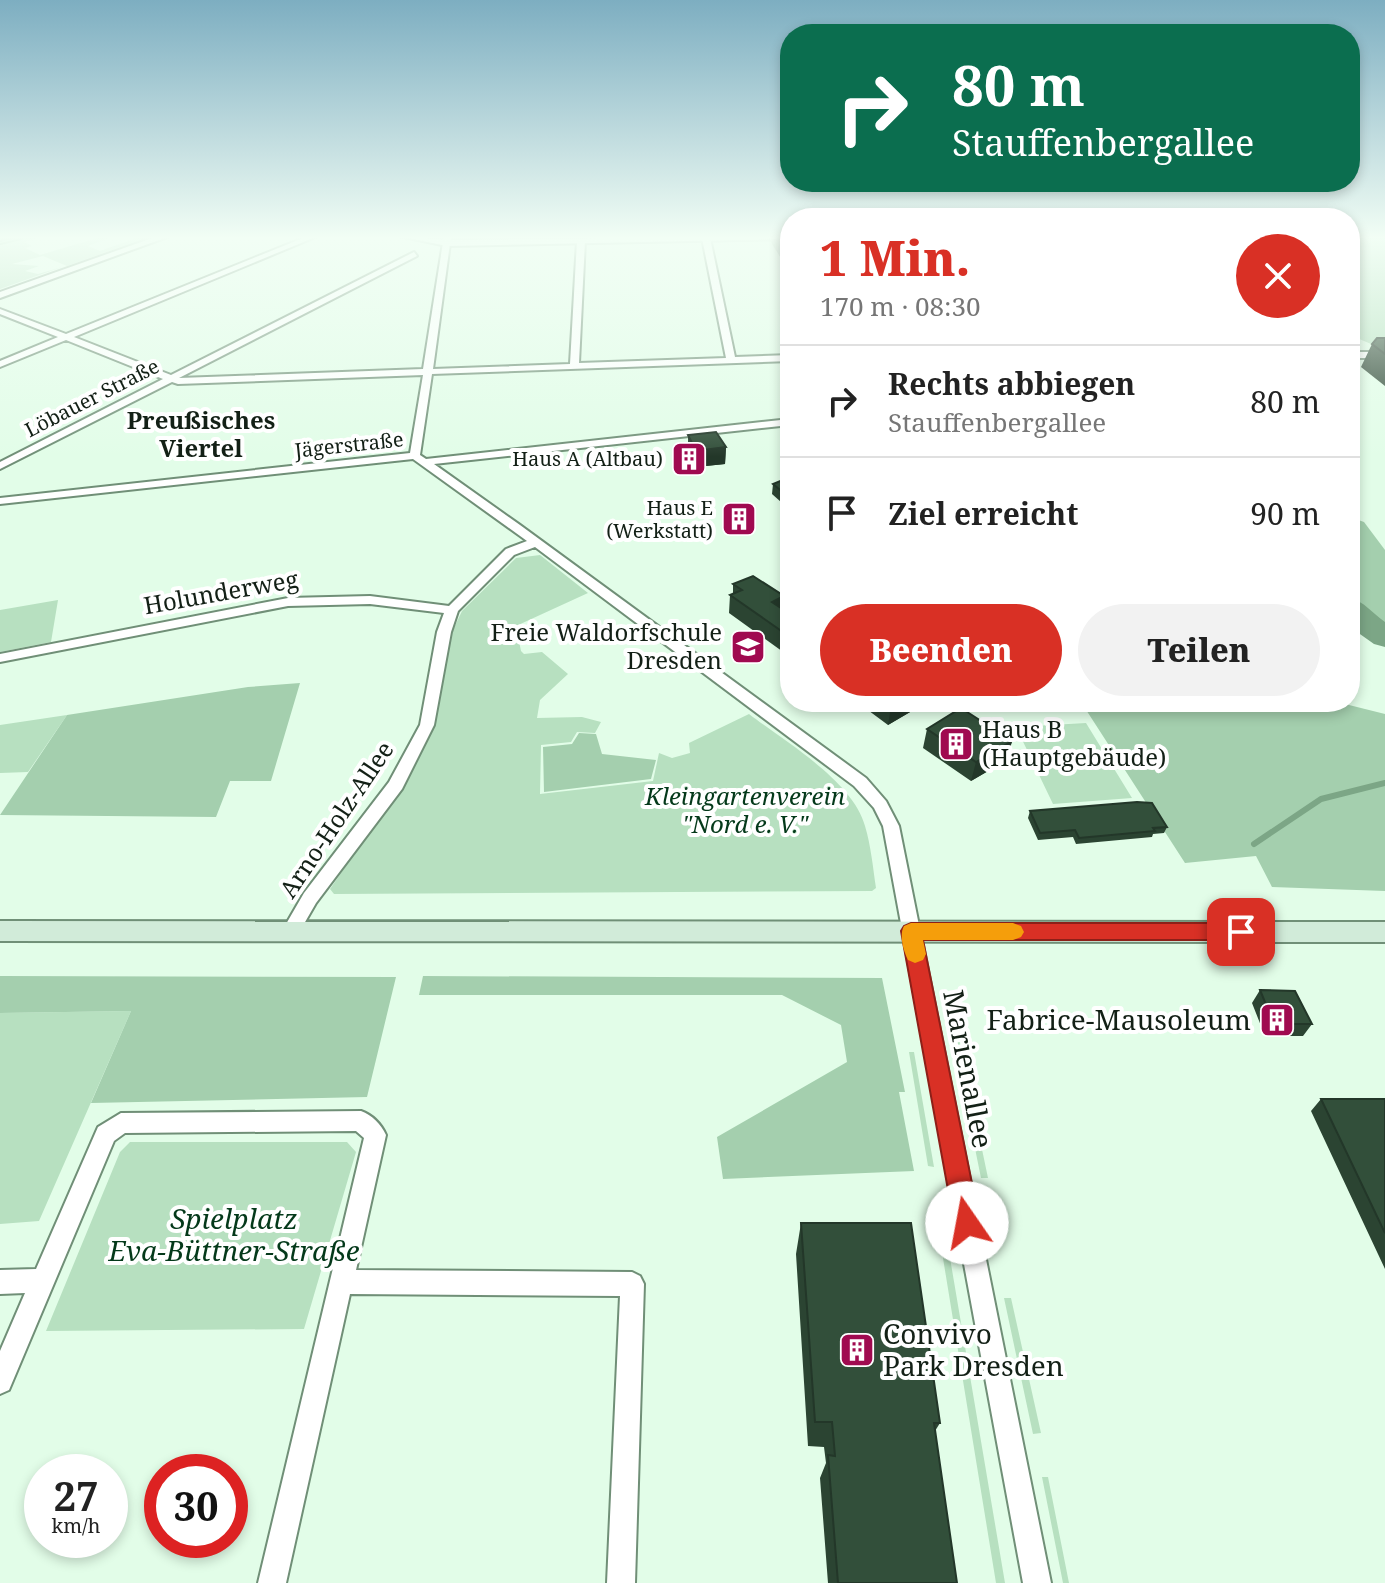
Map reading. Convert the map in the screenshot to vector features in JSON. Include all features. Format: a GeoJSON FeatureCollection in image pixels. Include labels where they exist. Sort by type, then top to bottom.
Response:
{"type":"FeatureCollection","features":[{"type":"Feature","properties":{"kind":"main road"},"geometry":{"type":"LineString","coordinates":[[0,931],[1385,932]]}},
{"type":"Feature","properties":{"kind":"street"},"geometry":{"type":"LineString","coordinates":[[0,364],[133,310]]}},
{"type":"Feature","properties":{"kind":"street","name":"Löbauer Straße"},"geometry":{"type":"LineString","coordinates":[[0,466],[304,310]]}},
{"type":"Feature","properties":{"kind":"street"},"geometry":{"type":"LineString","coordinates":[[421,459],[438,310]]}},
{"type":"Feature","properties":{"kind":"street"},"geometry":{"type":"LineString","coordinates":[[574,366],[577,310]]}},
{"type":"Feature","properties":{"kind":"street"},"geometry":{"type":"LineString","coordinates":[[721,310],[731,360]]}},
{"type":"Feature","properties":{"kind":"street"},"geometry":{"type":"LineString","coordinates":[[0,311],[168,379],[429,373],[780,358]]}},
{"type":"Feature","properties":{"kind":"street"},"geometry":{"type":"LineString","coordinates":[[1360,355],[1385,355]]}},
{"type":"Feature","properties":{"kind":"street","name":"Jägerstraße"},"geometry":{"type":"LineString","coordinates":[[0,501],[780,423]]}},
{"type":"Feature","properties":{"kind":"street","name":"Marienallee"},"geometry":{"type":"LineString","coordinates":[[421,459],[860,782],[880,805],[891,826],[1037,1583]]}},
{"type":"Feature","properties":{"kind":"street","name":"Arno-Holz-Allee"},"geometry":{"type":"LineString","coordinates":[[291,931],[310,898],[396,785],[427,725],[444,632],[452,610],[510,552],[536,542]]}},
{"type":"Feature","properties":{"kind":"street","name":"Holunderweg"},"geometry":{"type":"LineString","coordinates":[[0,658],[288,602],[326,598],[395,600],[452,610]]}},
{"type":"Feature","properties":{"kind":"street"},"geometry":{"type":"LineString","coordinates":[[0,1381],[106,1134],[121,1123],[361,1121],[375,1135],[272,1583]]}},
{"type":"Feature","properties":{"kind":"street"},"geometry":{"type":"LineString","coordinates":[[0,1282],[44,1281]]}},
{"type":"Feature","properties":{"kind":"street"},"geometry":{"type":"LineString","coordinates":[[342,1282],[632,1284],[621,1583]]}},
{"type":"Feature","properties":{"kind":"green space"},"geometry":{"type":"Polygon","coordinates":[[[1360,310],[1385,310],[1385,350],[1360,339],[1360,310]]]}},
{"type":"Feature","properties":{"kind":"green space"},"geometry":{"type":"Polygon","coordinates":[[[1360,521],[1385,550],[1385,644],[1360,625],[1360,521]]]}},
{"type":"Feature","properties":{"kind":"green space","name":"Kleingartenverein \"Nord e. V.\""},"geometry":{"type":"Polygon","coordinates":[[[540,555],[588,593],[516,626],[524,654],[542,652],[568,674],[540,700],[537,718],[582,717],[601,722],[595,733],[577,732],[571,742],[541,745],[540,794],[653,781],[659,753],[672,758],[690,753],[689,743],[749,714],[816,763],[847,793],[865,826],[876,888],[872,891],[334,894],[330,889],[403,783],[435,725],[452,632],[462,611],[516,558],[540,555]]]}},
{"type":"Feature","properties":{"kind":"green space"},"geometry":{"type":"Polygon","coordinates":[[[58,600],[51,642],[0,652],[0,610],[58,600]]]}},
{"type":"Feature","properties":{"kind":"green space"},"geometry":{"type":"Polygon","coordinates":[[[300,683],[271,781],[230,781],[216,817],[0,815],[67,715],[248,687],[300,683]]]}},
{"type":"Feature","properties":{"kind":"green space"},"geometry":{"type":"Polygon","coordinates":[[[1360,708],[1385,714],[1385,891],[1272,887],[1256,856],[1185,863],[1087,712],[1360,712],[1360,708]]]}},
{"type":"Feature","properties":{"kind":"green space"},"geometry":{"type":"Polygon","coordinates":[[[67,715],[28,772],[0,773],[0,725],[67,715]]]}},
{"type":"Feature","properties":{"kind":"green space"},"geometry":{"type":"Polygon","coordinates":[[[1086,723],[1132,798],[1053,804],[1016,727],[1086,723]]]}},
{"type":"Feature","properties":{"kind":"green space"},"geometry":{"type":"Polygon","coordinates":[[[579,733],[596,734],[602,754],[656,760],[651,779],[544,792],[543,747],[572,744],[579,733]]]}},
{"type":"Feature","properties":{"kind":"green space"},"geometry":{"type":"Polygon","coordinates":[[[0,976],[396,977],[367,1097],[91,1103],[131,1011],[0,1013],[0,976]]]}},
{"type":"Feature","properties":{"kind":"green space"},"geometry":{"type":"Polygon","coordinates":[[[423,976],[882,978],[905,1092],[899,1092],[914,1171],[723,1179],[717,1137],[847,1062],[841,1025],[782,995],[419,995],[423,976]]]}},
{"type":"Feature","properties":{"kind":"green space"},"geometry":{"type":"Polygon","coordinates":[[[131,1011],[39,1221],[0,1224],[0,1013],[131,1011]]]}},
{"type":"Feature","properties":{"kind":"green space"},"geometry":{"type":"Polygon","coordinates":[[[951,1030],[957,1030],[988,1178],[981,1178],[951,1030]]]}},
{"type":"Feature","properties":{"kind":"green space"},"geometry":{"type":"Polygon","coordinates":[[[909,1052],[914,1052],[934,1167],[928,1166],[909,1052]]]}},
{"type":"Feature","properties":{"kind":"green space","name":"Spielplatz Eva-Büttner-Straße"},"geometry":{"type":"Polygon","coordinates":[[[130,1142],[347,1142],[356,1152],[304,1329],[46,1331],[120,1152],[130,1142]]]}},
{"type":"Feature","properties":{"kind":"green space"},"geometry":{"type":"Polygon","coordinates":[[[942,1252],[949,1252],[1005,1583],[996,1583],[942,1252]]]}},
{"type":"Feature","properties":{"kind":"green space"},"geometry":{"type":"Polygon","coordinates":[[[1004,1298],[1011,1298],[1041,1433],[1033,1434],[1004,1298]]]}},
{"type":"Feature","properties":{"kind":"green space"},"geometry":{"type":"Polygon","coordinates":[[[1042,1477],[1048,1477],[1069,1583],[1063,1583],[1042,1477]]]}},
{"type":"Feature","properties":{"kind":"building"},"geometry":{"type":"Polygon","coordinates":[[[1377,338],[1385,338],[1385,354],[1372,344],[1377,338]]]}},
{"type":"Feature","properties":{"kind":"building"},"geometry":{"type":"Polygon","coordinates":[[[716,432],[726,447],[696,451],[688,435],[716,432]]]}},
{"type":"Feature","properties":{"kind":"building"},"geometry":{"type":"Polygon","coordinates":[[[753,576],[780,593],[780,598],[772,602],[780,607],[780,630],[730,595],[742,590],[733,584],[753,576]]]}},
{"type":"Feature","properties":{"kind":"building"},"geometry":{"type":"Polygon","coordinates":[[[955,712],[967,712],[1012,741],[976,762],[927,729],[955,712]]]}},
{"type":"Feature","properties":{"kind":"building"},"geometry":{"type":"Polygon","coordinates":[[[1152,803],[1167,827],[1153,828],[1155,831],[1079,838],[1075,830],[1040,833],[1030,811],[1152,803]]]}},
{"type":"Feature","properties":{"kind":"building"},"geometry":{"type":"Polygon","coordinates":[[[1260,990],[1295,991],[1312,1024],[1274,1024],[1260,990]]]}},
{"type":"Feature","properties":{"kind":"building"},"geometry":{"type":"Polygon","coordinates":[[[1321,1099],[1385,1099],[1385,1233],[1321,1099]]]}},
{"type":"Feature","properties":{"kind":"building","name":"Convivo Park Dresden"},"geometry":{"type":"Polygon","coordinates":[[[801,1223],[911,1223],[940,1423],[934,1423],[957,1583],[838,1583],[828,1455],[835,1456],[832,1422],[815,1422],[801,1223]]]}},
{"type":"Feature","properties":{"kind":"waterway"},"geometry":{"type":"LineString","coordinates":[[1360,620],[1385,637]]}},
{"type":"Feature","properties":{"kind":"waterway"},"geometry":{"type":"LineString","coordinates":[[1254,844],[1321,799],[1385,783]]}},
{"type":"Feature","properties":{"kind":"slow traffic"},"geometry":{"type":"LineString","coordinates":[[915,954],[911,931],[1013,932]]}},
{"type":"Feature","properties":{"kind":"place","name":"Haus A (Altbau)"},"geometry":{"type":"Point","coordinates":[689,459]}},
{"type":"Feature","properties":{"kind":"place","name":"Haus E (Werkstatt)"},"geometry":{"type":"Point","coordinates":[739,519]}},
{"type":"Feature","properties":{"kind":"place","name":"Freie Waldorfschule Dresden"},"geometry":{"type":"Point","coordinates":[748,647]}},
{"type":"Feature","properties":{"kind":"place","name":"Haus B (Hauptgebäude)"},"geometry":{"type":"Point","coordinates":[956,744]}},
{"type":"Feature","properties":{"kind":"place","name":"Fabrice-Mausoleum"},"geometry":{"type":"Point","coordinates":[1277,1020]}},
{"type":"Feature","properties":{"kind":"place","name":"Convivo Park Dresden"},"geometry":{"type":"Point","coordinates":[857,1350]}},
{"type":"Feature","properties":{"kind":"district","name":"Preußisches Viertel"},"geometry":{"type":"Point","coordinates":[201,435]}},
{"type":"Feature","properties":{"kind":"route"},"geometry":{"type":"LineString","coordinates":[[967,1223],[911,931],[1241,932]]}}]}
